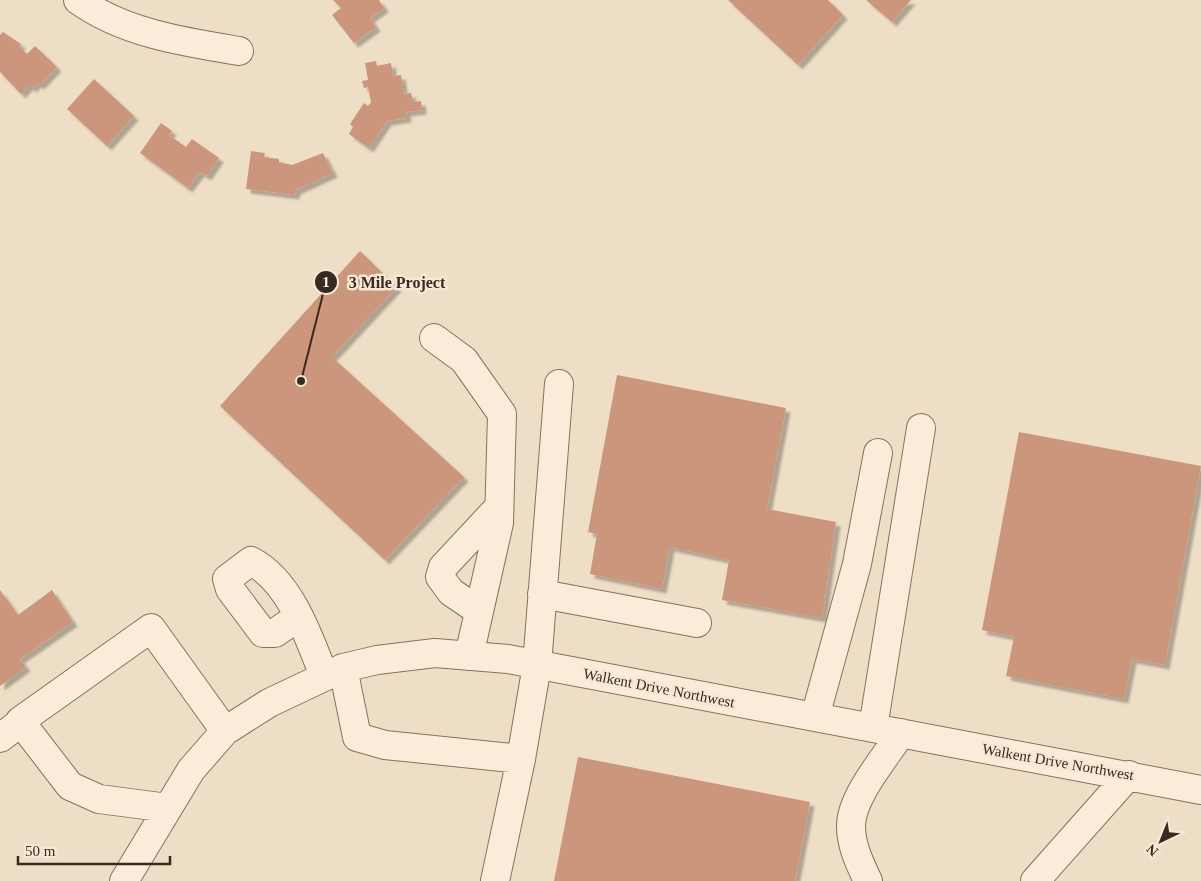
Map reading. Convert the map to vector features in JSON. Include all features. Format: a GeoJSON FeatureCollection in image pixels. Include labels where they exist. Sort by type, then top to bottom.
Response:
{"type":"FeatureCollection","features":[{"type":"Feature","properties":{"kind":"street"},"geometry":{"type":"LineString","coordinates":[[78,0],[114,20],[149,32],[182,42],[239,51]]}},
{"type":"Feature","properties":{"kind":"street"},"geometry":{"type":"LineString","coordinates":[[434,338],[464,360],[502,414],[499,523],[469,656]]}},
{"type":"Feature","properties":{"kind":"street"},"geometry":{"type":"LineString","coordinates":[[495,881],[521,759],[537,665],[559,384]]}},
{"type":"Feature","properties":{"kind":"street"},"geometry":{"type":"LineString","coordinates":[[873,728],[922,428]]}},
{"type":"Feature","properties":{"kind":"street"},"geometry":{"type":"LineString","coordinates":[[814,718],[856,564],[878,454]]}},
{"type":"Feature","properties":{"kind":"street"},"geometry":{"type":"LineString","coordinates":[[479,611],[452,592],[440,577],[443,567],[499,507]]}},
{"type":"Feature","properties":{"kind":"street"},"geometry":{"type":"LineString","coordinates":[[542,594],[697,623]]}},
{"type":"Feature","properties":{"kind":"street"},"geometry":{"type":"LineString","coordinates":[[299,616],[334,672],[357,737],[385,745],[521,759]]}},
{"type":"Feature","properties":{"kind":"street"},"geometry":{"type":"LineString","coordinates":[[168,808],[99,799],[70,786],[10,730],[151,628],[224,731]]}},
{"type":"Feature","properties":{"kind":"street","name":"Walkent Drive Northwest"},"geometry":{"type":"LineString","coordinates":[[124,881],[191,770],[224,731],[269,703],[334,672],[435,653],[537,665],[1201,790]]}},
{"type":"Feature","properties":{"kind":"street"},"geometry":{"type":"LineString","coordinates":[[868,881],[856,854],[854,844],[851,826],[855,804],[901,733]]}},
{"type":"Feature","properties":{"kind":"street"},"geometry":{"type":"LineString","coordinates":[[1035,881],[1129,775]]}},
{"type":"Feature","properties":{"kind":"building"},"geometry":{"type":"Polygon","coordinates":[[[333,0],[379,0],[384,8],[370,18],[376,27],[354,43],[332,15],[341,8],[333,0]]]}},
{"type":"Feature","properties":{"kind":"building"},"geometry":{"type":"Polygon","coordinates":[[[728,0],[828,0],[843,15],[798,65],[728,0]]]}},
{"type":"Feature","properties":{"kind":"building"},"geometry":{"type":"Polygon","coordinates":[[[866,0],[911,0],[892,22],[866,0]]]}},
{"type":"Feature","properties":{"kind":"building"},"geometry":{"type":"Polygon","coordinates":[[[3,32],[21,44],[19,47],[27,54],[35,46],[57,67],[40,85],[37,83],[32,88],[29,85],[21,94],[0,72],[0,35],[3,32]]]}},
{"type":"Feature","properties":{"kind":"building"},"geometry":{"type":"Polygon","coordinates":[[[376,61],[377,66],[391,63],[393,76],[401,75],[404,94],[411,93],[413,102],[421,101],[422,110],[406,112],[407,118],[387,121],[369,148],[349,134],[353,127],[350,124],[364,103],[368,106],[371,102],[368,87],[364,88],[362,81],[368,80],[365,63],[376,61]]]}},
{"type":"Feature","properties":{"kind":"building"},"geometry":{"type":"Polygon","coordinates":[[[94,79],[134,116],[107,146],[67,109],[94,79]]]}},
{"type":"Feature","properties":{"kind":"building"},"geometry":{"type":"Polygon","coordinates":[[[161,123],[172,131],[169,135],[186,147],[192,139],[219,158],[207,176],[200,172],[188,188],[140,153],[161,123]]]}},
{"type":"Feature","properties":{"kind":"building"},"geometry":{"type":"Polygon","coordinates":[[[251,151],[265,153],[264,157],[279,159],[279,162],[292,165],[323,153],[333,173],[296,190],[295,195],[246,189],[251,151]]]}},
{"type":"Feature","properties":{"kind":"building"},"geometry":{"type":"Polygon","coordinates":[[[360,251],[397,287],[332,357],[464,477],[385,560],[220,406],[360,251]]]}},
{"type":"Feature","properties":{"kind":"building"},"geometry":{"type":"Polygon","coordinates":[[[617,375],[786,408],[767,509],[836,522],[822,618],[722,600],[729,560],[670,547],[662,589],[590,574],[597,534],[588,532],[617,375]]]}},
{"type":"Feature","properties":{"kind":"building"},"geometry":{"type":"Polygon","coordinates":[[[1019,432],[1201,466],[1165,665],[1132,659],[1124,699],[1006,676],[1014,637],[982,630],[1019,432]]]}},
{"type":"Feature","properties":{"kind":"building"},"geometry":{"type":"Polygon","coordinates":[[[0,590],[18,615],[52,590],[73,622],[20,659],[26,667],[0,686],[0,590]]]}},
{"type":"Feature","properties":{"kind":"building"},"geometry":{"type":"Polygon","coordinates":[[[578,757],[810,802],[795,881],[554,881],[578,757]]]}},
{"type":"Feature","properties":{"kind":"place","name":"3 Mile Project"},"geometry":{"type":"Point","coordinates":[301,381]}}]}
